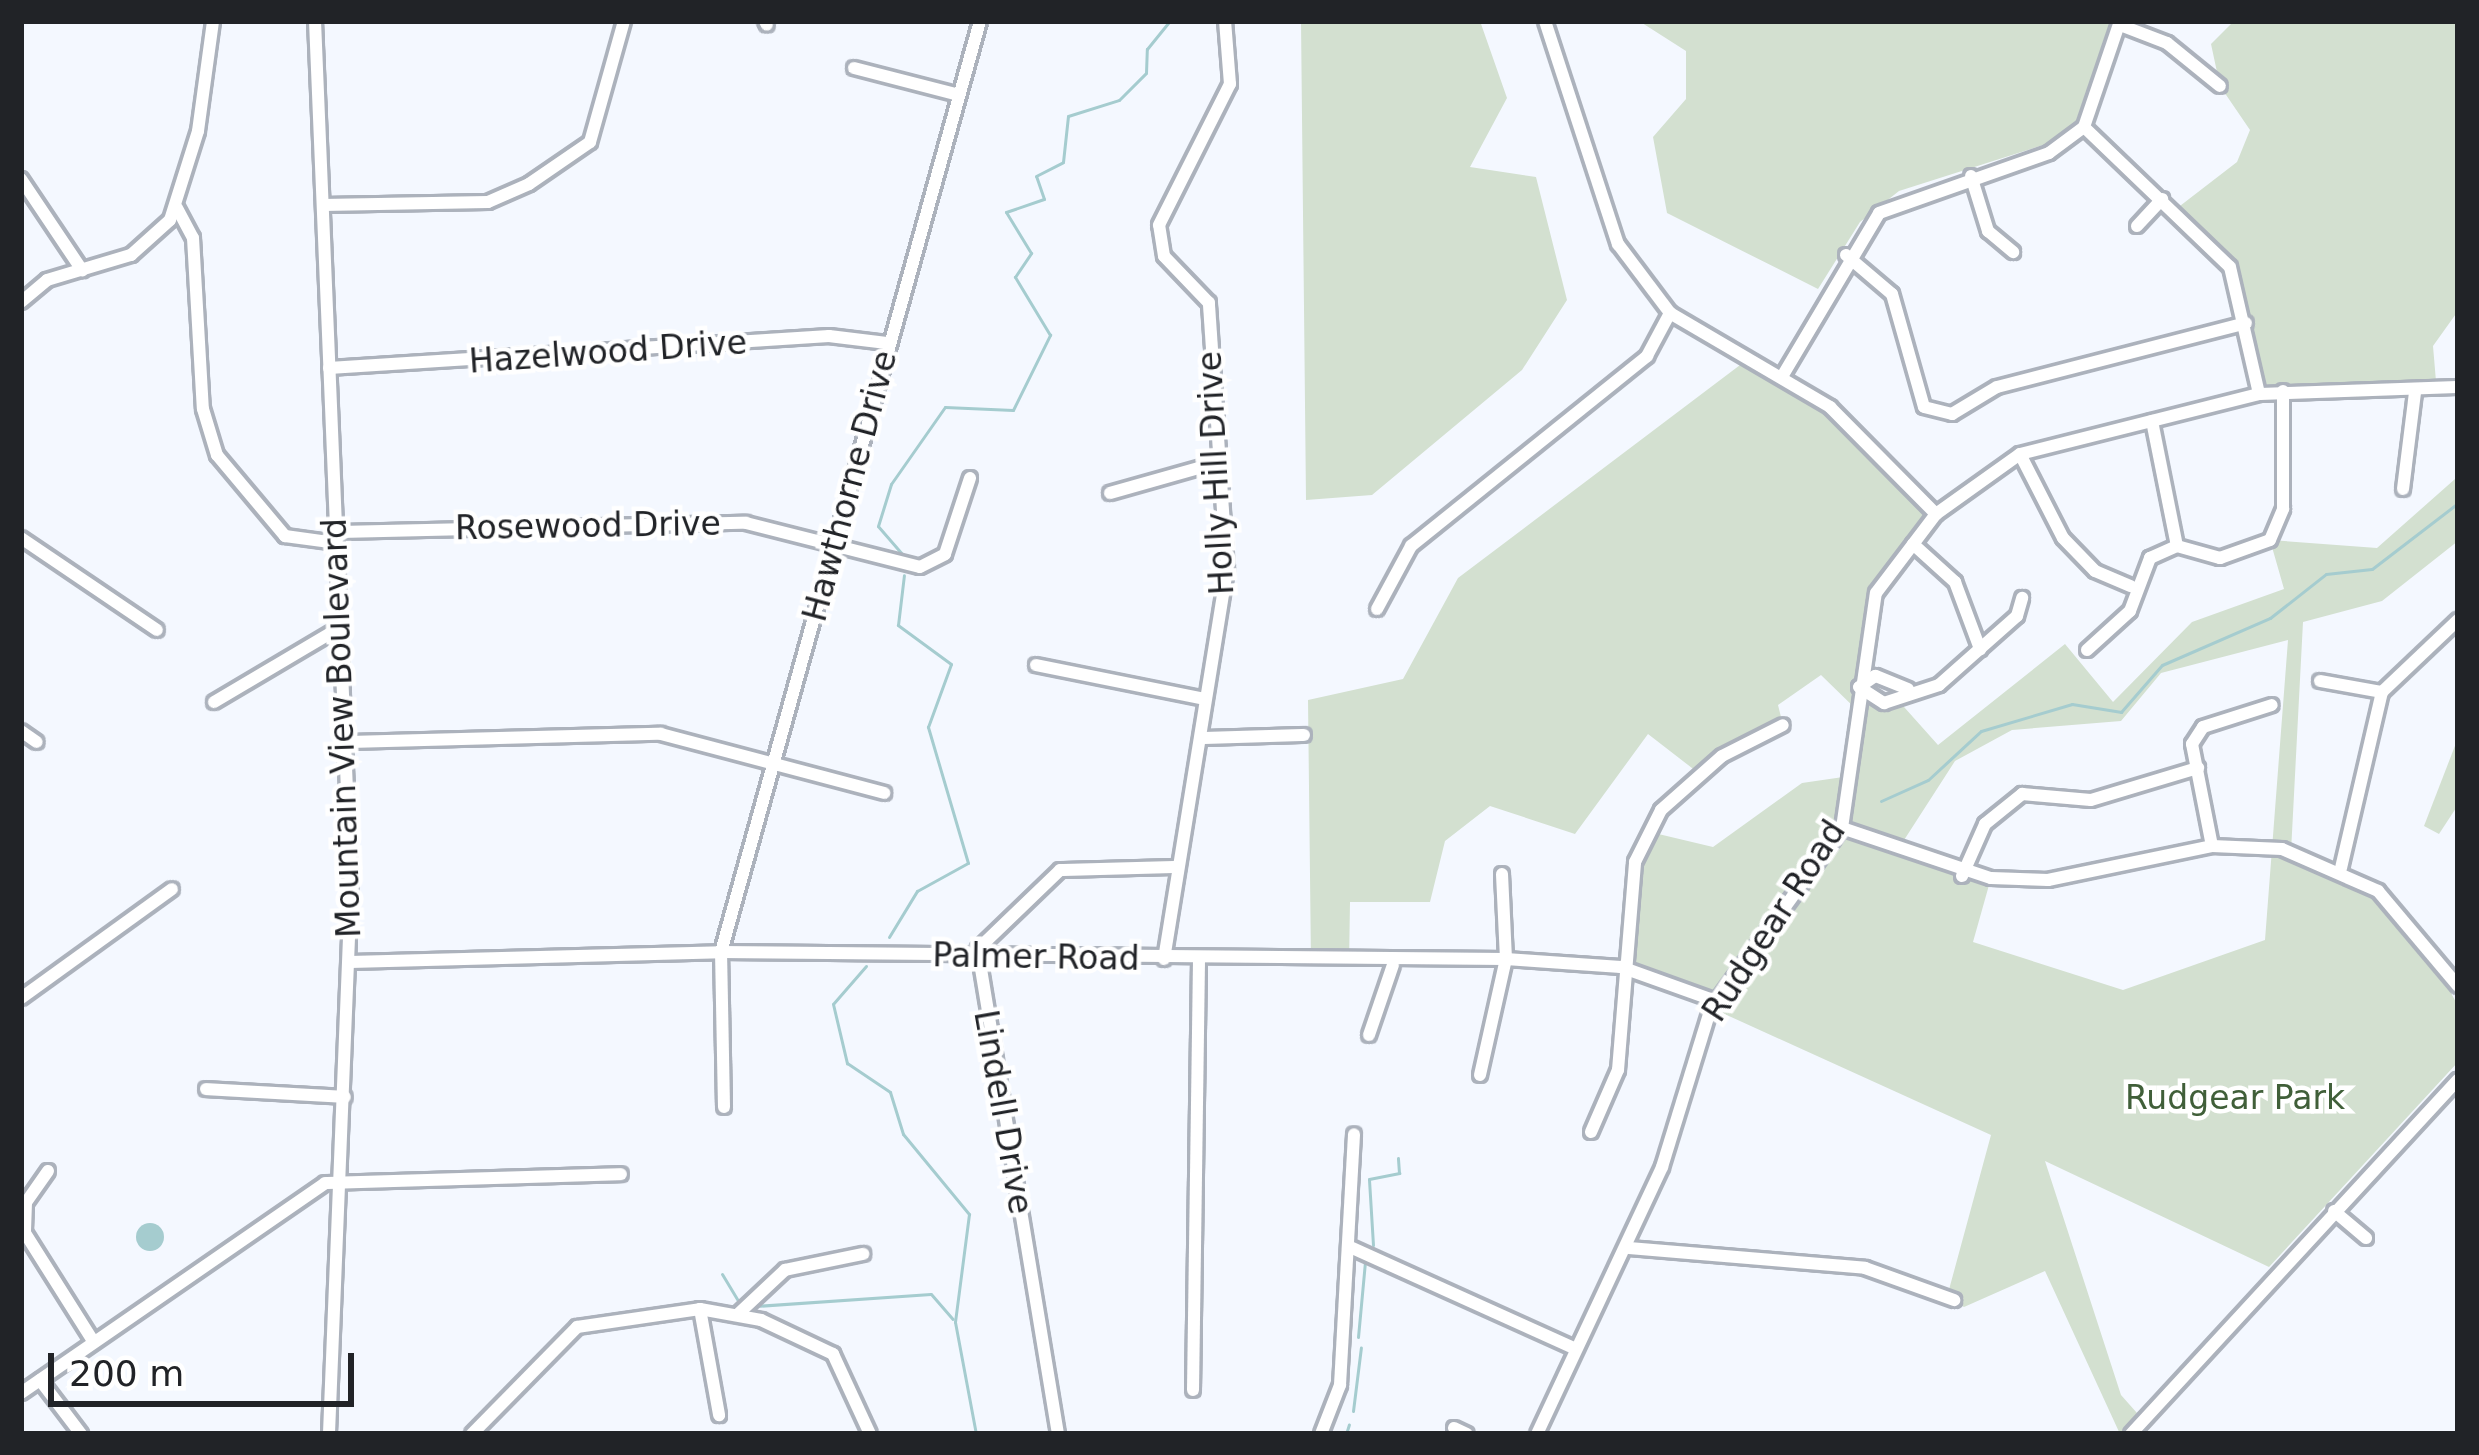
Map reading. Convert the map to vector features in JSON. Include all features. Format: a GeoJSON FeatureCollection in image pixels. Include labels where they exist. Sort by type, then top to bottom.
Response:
{"type":"FeatureCollection","features":[{"type":"Feature","properties":{"kind":"street"},"geometry":{"type":"LineString","coordinates":[[21,302],[82,270],[130,255],[177,208],[213,21]]}},
{"type":"Feature","properties":{"kind":"street","name":"Mountain View Boulevard"},"geometry":{"type":"LineString","coordinates":[[316,21],[346,742],[350,962],[329,1434]]}},
{"type":"Feature","properties":{"kind":"street"},"geometry":{"type":"LineString","coordinates":[[323,205],[488,202],[529,184],[590,142],[624,21]]}},
{"type":"Feature","properties":{"kind":"street","name":"Hawthorne Drive"},"geometry":{"type":"LineString","coordinates":[[724,1107],[722,952],[837,546],[887,343],[980,21]]}},
{"type":"Feature","properties":{"kind":"street","name":"Holly Hill Drive"},"geometry":{"type":"LineString","coordinates":[[1164,958],[1227,568],[1216,463],[1209,304],[1164,256],[1159,225],[1230,84],[1226,21]]}},
{"type":"Feature","properties":{"kind":"street"},"geometry":{"type":"LineString","coordinates":[[1545,21],[1618,244],[1670,313],[1783,375],[1936,514]]}},
{"type":"Feature","properties":{"kind":"street"},"geometry":{"type":"LineString","coordinates":[[1783,375],[1846,255],[1897,201],[2049,153],[2084,127],[2120,23],[2167,43],[2220,86]]}},
{"type":"Feature","properties":{"kind":"street"},"geometry":{"type":"LineString","coordinates":[[854,68],[958,95]]}},
{"type":"Feature","properties":{"kind":"street"},"geometry":{"type":"LineString","coordinates":[[2084,127],[2230,267],[2259,394]]}},
{"type":"Feature","properties":{"kind":"street"},"geometry":{"type":"LineString","coordinates":[[1971,176],[1988,231],[2013,252]]}},
{"type":"Feature","properties":{"kind":"street"},"geometry":{"type":"LineString","coordinates":[[21,179],[82,270]]}},
{"type":"Feature","properties":{"kind":"street"},"geometry":{"type":"LineString","coordinates":[[2137,226],[2162,199]]}},
{"type":"Feature","properties":{"kind":"street","name":"Rosewood Drive"},"geometry":{"type":"LineString","coordinates":[[177,208],[193,238],[202,409],[217,455],[284,536],[746,523],[934,563],[970,478]]}},
{"type":"Feature","properties":{"kind":"street"},"geometry":{"type":"LineString","coordinates":[[1846,255],[1892,294],[1924,407],[1952,414],[1997,387],[2246,323]]}},
{"type":"Feature","properties":{"kind":"street"},"geometry":{"type":"LineString","coordinates":[[1377,609],[1411,546],[1647,356],[1670,313]]}},
{"type":"Feature","properties":{"kind":"street","name":"Hazelwood Drive"},"geometry":{"type":"LineString","coordinates":[[329,368],[829,336],[887,343]]}},
{"type":"Feature","properties":{"kind":"street","name":"Rudgear Road"},"geometry":{"type":"LineString","coordinates":[[1537,1434],[1629,1248],[1716,1001],[1842,828],[1876,592],[1936,514],[2020,454],[2259,394],[2458,387]]}},
{"type":"Feature","properties":{"kind":"street"},"geometry":{"type":"LineString","coordinates":[[2177,546],[2221,558],[2270,540],[2283,509],[2283,391]]}},
{"type":"Feature","properties":{"kind":"street"},"geometry":{"type":"LineString","coordinates":[[2403,489],[2415,392]]}},
{"type":"Feature","properties":{"kind":"street"},"geometry":{"type":"LineString","coordinates":[[2152,421],[2177,546]]}},
{"type":"Feature","properties":{"kind":"street"},"geometry":{"type":"LineString","coordinates":[[2020,454],[2062,538],[2095,571],[2131,586]]}},
{"type":"Feature","properties":{"kind":"street"},"geometry":{"type":"LineString","coordinates":[[1109,493],[1216,463]]}},
{"type":"Feature","properties":{"kind":"street"},"geometry":{"type":"LineString","coordinates":[[21,538],[157,630]]}},
{"type":"Feature","properties":{"kind":"street"},"geometry":{"type":"LineString","coordinates":[[1913,544],[1955,582],[1980,649]]}},
{"type":"Feature","properties":{"kind":"street"},"geometry":{"type":"LineString","coordinates":[[2087,650],[2129,611],[2131,586],[2177,546]]}},
{"type":"Feature","properties":{"kind":"street"},"geometry":{"type":"LineString","coordinates":[[1908,688],[1884,703],[1859,687],[1875,676],[1908,688],[1939,685],[1980,649],[2021,598]]}},
{"type":"Feature","properties":{"kind":"street"},"geometry":{"type":"LineString","coordinates":[[2341,868],[2382,692],[2458,620]]}},
{"type":"Feature","properties":{"kind":"street"},"geometry":{"type":"LineString","coordinates":[[214,701],[340,628]]}},
{"type":"Feature","properties":{"kind":"street"},"geometry":{"type":"LineString","coordinates":[[1036,665],[1205,698]]}},
{"type":"Feature","properties":{"kind":"street"},"geometry":{"type":"LineString","coordinates":[[2320,681],[2382,692]]}},
{"type":"Feature","properties":{"kind":"street"},"geometry":{"type":"LineString","coordinates":[[2212,846],[2192,744],[2203,728],[2272,705]]}},
{"type":"Feature","properties":{"kind":"street"},"geometry":{"type":"LineString","coordinates":[[1591,1132],[1618,1070],[1621,968],[1635,862],[1660,810],[1722,756],[1783,725]]}},
{"type":"Feature","properties":{"kind":"street"},"geometry":{"type":"LineString","coordinates":[[21,730],[37,742]]}},
{"type":"Feature","properties":{"kind":"street"},"geometry":{"type":"LineString","coordinates":[[346,742],[661,734],[884,793]]}},
{"type":"Feature","properties":{"kind":"street"},"geometry":{"type":"LineString","coordinates":[[1202,738],[1304,735]]}},
{"type":"Feature","properties":{"kind":"street"},"geometry":{"type":"LineString","coordinates":[[1962,876],[1985,824],[2022,794],[2092,800],[2198,768]]}},
{"type":"Feature","properties":{"kind":"street"},"geometry":{"type":"LineString","coordinates":[[1842,828],[1962,876],[2048,880],[2212,846],[2341,868],[2411,918],[2458,986]]}},
{"type":"Feature","properties":{"kind":"street"},"geometry":{"type":"LineString","coordinates":[[976,957],[990,931],[1060,870],[1177,867]]}},
{"type":"Feature","properties":{"kind":"street"},"geometry":{"type":"LineString","coordinates":[[1480,1075],[1506,959],[1502,874]]}},
{"type":"Feature","properties":{"kind":"street"},"geometry":{"type":"LineString","coordinates":[[21,998],[172,889]]}},
{"type":"Feature","properties":{"kind":"street","name":"Palmer Road"},"geometry":{"type":"LineString","coordinates":[[350,962],[722,952],[1393,965],[1506,959],[1621,968],[1716,1001]]}},
{"type":"Feature","properties":{"kind":"street","name":"Lindell Drive"},"geometry":{"type":"LineString","coordinates":[[976,957],[1058,1434]]}},
{"type":"Feature","properties":{"kind":"street"},"geometry":{"type":"LineString","coordinates":[[1192,1390],[1199,960]]}},
{"type":"Feature","properties":{"kind":"street"},"geometry":{"type":"LineString","coordinates":[[1369,1035],[1393,965]]}},
{"type":"Feature","properties":{"kind":"street"},"geometry":{"type":"LineString","coordinates":[[2132,1434],[2458,1080]]}},
{"type":"Feature","properties":{"kind":"street"},"geometry":{"type":"LineString","coordinates":[[206,1088],[345,1097]]}},
{"type":"Feature","properties":{"kind":"street"},"geometry":{"type":"LineString","coordinates":[[1321,1434],[1340,1384],[1354,1134]]}},
{"type":"Feature","properties":{"kind":"street"},"geometry":{"type":"LineString","coordinates":[[48,1171],[26,1202],[25,1233],[93,1341]]}},
{"type":"Feature","properties":{"kind":"street"},"geometry":{"type":"LineString","coordinates":[[21,1393],[93,1341],[341,1183],[621,1174]]}},
{"type":"Feature","properties":{"kind":"street"},"geometry":{"type":"LineString","coordinates":[[2334,1211],[2366,1238]]}},
{"type":"Feature","properties":{"kind":"street"},"geometry":{"type":"LineString","coordinates":[[1350,1247],[1576,1349]]}},
{"type":"Feature","properties":{"kind":"street"},"geometry":{"type":"LineString","coordinates":[[1629,1248],[1865,1268],[1954,1300]]}},
{"type":"Feature","properties":{"kind":"street"},"geometry":{"type":"LineString","coordinates":[[737,1315],[785,1270],[863,1254]]}},
{"type":"Feature","properties":{"kind":"street"},"geometry":{"type":"LineString","coordinates":[[700,1309],[719,1414]]}},
{"type":"Feature","properties":{"kind":"street"},"geometry":{"type":"LineString","coordinates":[[472,1434],[577,1327],[700,1309],[737,1315],[833,1354],[870,1434]]}},
{"type":"Feature","properties":{"kind":"street"},"geometry":{"type":"LineString","coordinates":[[40,1380],[80,1434]]}},
{"type":"Feature","properties":{"kind":"green space"},"geometry":{"type":"Polygon","coordinates":[[[1301,21],[1480,21],[1507,98],[1470,167],[1536,177],[1567,300],[1522,370],[1372,495],[1306,500],[1301,21]]]}},
{"type":"Feature","properties":{"kind":"green space"},"geometry":{"type":"Polygon","coordinates":[[[1639,21],[2120,21],[2120,25],[2084,127],[2049,153],[2043,145],[1899,191],[1860,222],[1818,289],[1667,213],[1653,137],[1686,99],[1686,51],[1639,21]]]}},
{"type":"Feature","properties":{"kind":"green space"},"geometry":{"type":"Polygon","coordinates":[[[2234,21],[2458,21],[2458,311],[2433,346],[2437,393],[2259,394],[2230,267],[2176,209],[2237,162],[2250,130],[2220,86],[2211,44],[2234,21]]]}},
{"type":"Feature","properties":{"kind":"green space","name":"Rudgear Park"},"geometry":{"type":"Polygon","coordinates":[[[1748,359],[1830,407],[1936,514],[1876,593],[1859,687],[1873,700],[1896,698],[1938,745],[2065,644],[2113,702],[2192,622],[2284,589],[2270,540],[2377,548],[2455,479],[2458,455],[2458,541],[2382,601],[2303,622],[2291,852],[2411,918],[2458,1006],[2458,1062],[2269,1267],[2045,1161],[2121,1395],[2137,1413],[2120,1434],[2045,1271],[1964,1307],[1947,1297],[1991,1135],[1621,967],[1650,832],[1713,847],[1802,783],[1850,776],[1860,713],[1821,675],[1778,705],[1783,725],[1701,775],[1648,734],[1575,834],[1490,806],[1445,841],[1430,902],[1350,902],[1349,965],[1311,963],[1308,700],[1403,679],[1458,578],[1748,359]],[[2288,640],[2161,673],[2121,721],[2012,730],[1955,761],[1897,851],[1991,878],[1973,942],[2123,990],[2265,940],[2288,640]]]}},
{"type":"Feature","properties":{"kind":"green space"},"geometry":{"type":"Polygon","coordinates":[[[2458,738],[2458,805],[2439,834],[2424,826],[2458,738]]]}},
{"type":"Feature","properties":{"kind":"water"},"geometry":{"type":"Polygon","coordinates":[[[150,1223],[160,1227],[164,1237],[160,1247],[150,1251],[140,1247],[136,1237],[140,1227],[150,1223]]]}},
{"type":"Feature","properties":{"kind":"waterway"},"geometry":{"type":"LineString","coordinates":[[903,555],[878,526],[891,484],[945,407],[1013,410],[1050,335],[1015,277],[1031,253],[1006,212],[1044,199],[1036,176],[1063,162],[1068,116],[1119,100],[1146,73],[1147,49],[1170,21]]}},
{"type":"Feature","properties":{"kind":"waterway"},"geometry":{"type":"LineString","coordinates":[[1881,801],[1928,780],[1981,731],[2072,704],[2121,712],[2162,665],[2270,618],[2326,574],[2372,569],[2458,503]]}},
{"type":"Feature","properties":{"kind":"waterway"},"geometry":{"type":"LineString","coordinates":[[889,937],[917,891],[968,863],[928,727],[951,664],[898,625],[904,575]]}},
{"type":"Feature","properties":{"kind":"waterway"},"geometry":{"type":"LineString","coordinates":[[866,966],[833,1004],[847,1063],[890,1092],[903,1134],[969,1214],[955,1322],[976,1434]]}},
{"type":"Feature","properties":{"kind":"waterway"},"geometry":{"type":"LineString","coordinates":[[1373,1245],[1369,1179],[1399,1173],[1398,1158]]}},
{"type":"Feature","properties":{"kind":"waterway"},"geometry":{"type":"LineString","coordinates":[[1358,1337],[1365,1262]]}},
{"type":"Feature","properties":{"kind":"waterway"},"geometry":{"type":"LineString","coordinates":[[722,1274],[739,1302]]}},
{"type":"Feature","properties":{"kind":"waterway"},"geometry":{"type":"LineString","coordinates":[[756,1306],[931,1294],[953,1319]]}},
{"type":"Feature","properties":{"kind":"waterway"},"geometry":{"type":"LineString","coordinates":[[1353,1411],[1361,1347]]}},
{"type":"Feature","properties":{"kind":"waterway"},"geometry":{"type":"LineString","coordinates":[[1346,1434],[1349,1424]]}}]}
